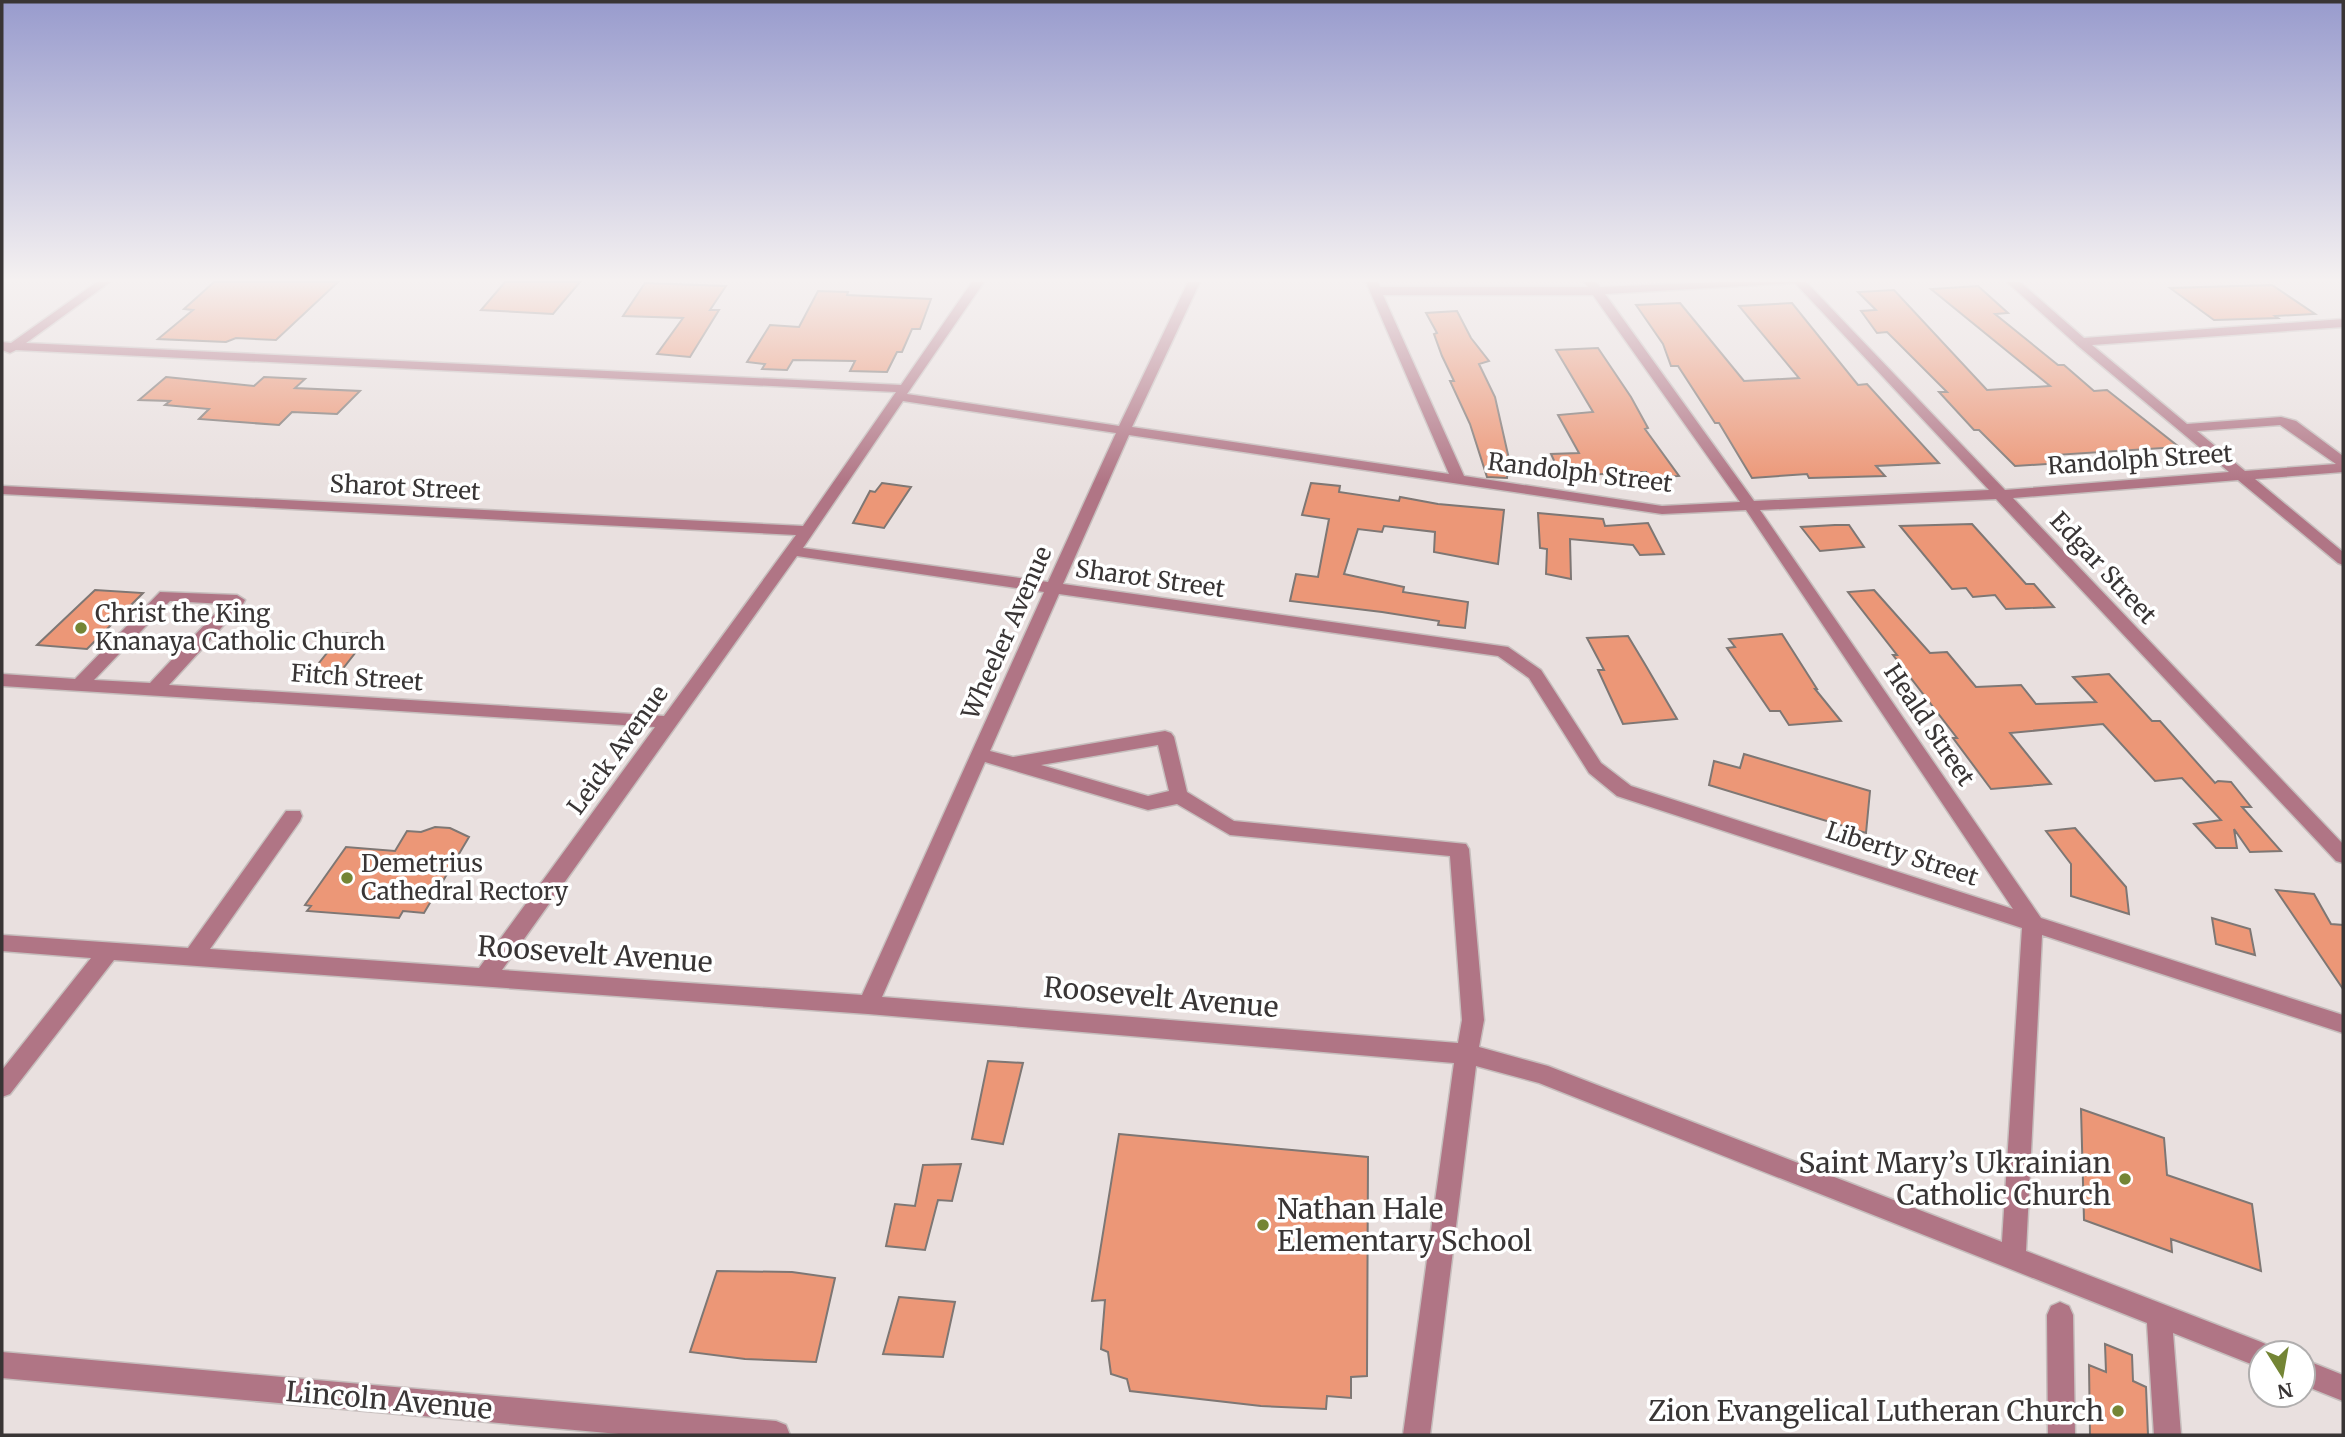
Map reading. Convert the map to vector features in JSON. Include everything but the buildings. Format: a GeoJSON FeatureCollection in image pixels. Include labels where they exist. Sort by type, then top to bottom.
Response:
{"type":"FeatureCollection","features":[{"type":"Feature","properties":{"kind":"street","name":"Randolph Street"},"geometry":{"type":"LineString","coordinates":[[7,349],[902,393],[1124,430],[1662,509],[2003,494],[2343,466]]}},
{"type":"Feature","properties":{"kind":"street"},"geometry":{"type":"LineString","coordinates":[[807,531],[932,349]]}},
{"type":"Feature","properties":{"kind":"street","name":"Wheeler Avenue"},"geometry":{"type":"LineString","coordinates":[[868,1005],[1162,349]]}},
{"type":"Feature","properties":{"kind":"street"},"geometry":{"type":"LineString","coordinates":[[1401,349],[1458,480]]}},
{"type":"Feature","properties":{"kind":"street","name":"Heald Street"},"geometry":{"type":"LineString","coordinates":[[1638,349],[1750,506],[2033,922]]}},
{"type":"Feature","properties":{"kind":"street","name":"Edgar Street"},"geometry":{"type":"LineString","coordinates":[[1864,349],[2343,856]]}},
{"type":"Feature","properties":{"kind":"street"},"geometry":{"type":"LineString","coordinates":[[2089,349],[2343,560]]}},
{"type":"Feature","properties":{"kind":"street"},"geometry":{"type":"LineString","coordinates":[[2184,428],[2281,421],[2291,424],[2343,466]]}},
{"type":"Feature","properties":{"kind":"street","name":"Sharot Street"},"geometry":{"type":"LineString","coordinates":[[2,490],[807,531]]}},
{"type":"Feature","properties":{"kind":"street","name":"Leick Avenue"},"geometry":{"type":"LineString","coordinates":[[484,978],[807,531]]}},
{"type":"Feature","properties":{"kind":"street","name":"Sharot Street"},"geometry":{"type":"LineString","coordinates":[[792,551],[1502,651]]}},
{"type":"Feature","properties":{"kind":"street"},"geometry":{"type":"LineString","coordinates":[[79,685],[166,596],[237,600],[155,690]]}},
{"type":"Feature","properties":{"kind":"street","name":"Liberty Street"},"geometry":{"type":"LineString","coordinates":[[1502,651],[1535,674],[1595,768],[1623,792],[2343,1024]]}},
{"type":"Feature","properties":{"kind":"street","name":"Fitch Street"},"geometry":{"type":"LineString","coordinates":[[2,680],[668,722]]}},
{"type":"Feature","properties":{"kind":"street"},"geometry":{"type":"LineString","coordinates":[[1016,763],[1165,737],[1180,796],[1230,828],[1459,849],[1473,1020],[1460,1092],[1416,1435]]}},
{"type":"Feature","properties":{"kind":"street"},"geometry":{"type":"LineString","coordinates":[[979,754],[1148,803],[1180,796]]}},
{"type":"Feature","properties":{"kind":"street"},"geometry":{"type":"LineString","coordinates":[[193,957],[293,816]]}},
{"type":"Feature","properties":{"kind":"street"},"geometry":{"type":"LineString","coordinates":[[2013,1258],[2033,922]]}},
{"type":"Feature","properties":{"kind":"street","name":"Roosevelt Avenue"},"geometry":{"type":"LineString","coordinates":[[2,943],[868,1005],[1468,1054],[1540,1073],[2247,1350]]}},
{"type":"Feature","properties":{"kind":"street"},"geometry":{"type":"LineString","coordinates":[[2,1087],[109,951]]}},
{"type":"Feature","properties":{"kind":"street"},"geometry":{"type":"LineString","coordinates":[[2060,1315],[2062,1435]]}},
{"type":"Feature","properties":{"kind":"street"},"geometry":{"type":"LineString","coordinates":[[2159,1315],[2167,1435]]}},
{"type":"Feature","properties":{"kind":"street","name":"Lincoln Avenue"},"geometry":{"type":"LineString","coordinates":[[2,1365],[776,1435]]}},
{"type":"Feature","properties":{"kind":"street"},"geometry":{"type":"LineString","coordinates":[[2317,1378],[2343,1388]]}},
{"type":"Feature","properties":{"kind":"place","name":"Christ the King Knanaya Catholic Church"},"geometry":{"type":"Point","coordinates":[81,628]}},
{"type":"Feature","properties":{"kind":"place","name":"Demetrius Cathedral Rectory"},"geometry":{"type":"Point","coordinates":[347,878]}},
{"type":"Feature","properties":{"kind":"place","name":"Saint Mary’s Ukrainian Catholic Church"},"geometry":{"type":"Point","coordinates":[2125,1179]}},
{"type":"Feature","properties":{"kind":"place","name":"Nathan Hale Elementary School"},"geometry":{"type":"Point","coordinates":[1263,1225]}},
{"type":"Feature","properties":{"kind":"place","name":"Zion Evangelical Lutheran Church"},"geometry":{"type":"Point","coordinates":[2118,1411]}}]}
